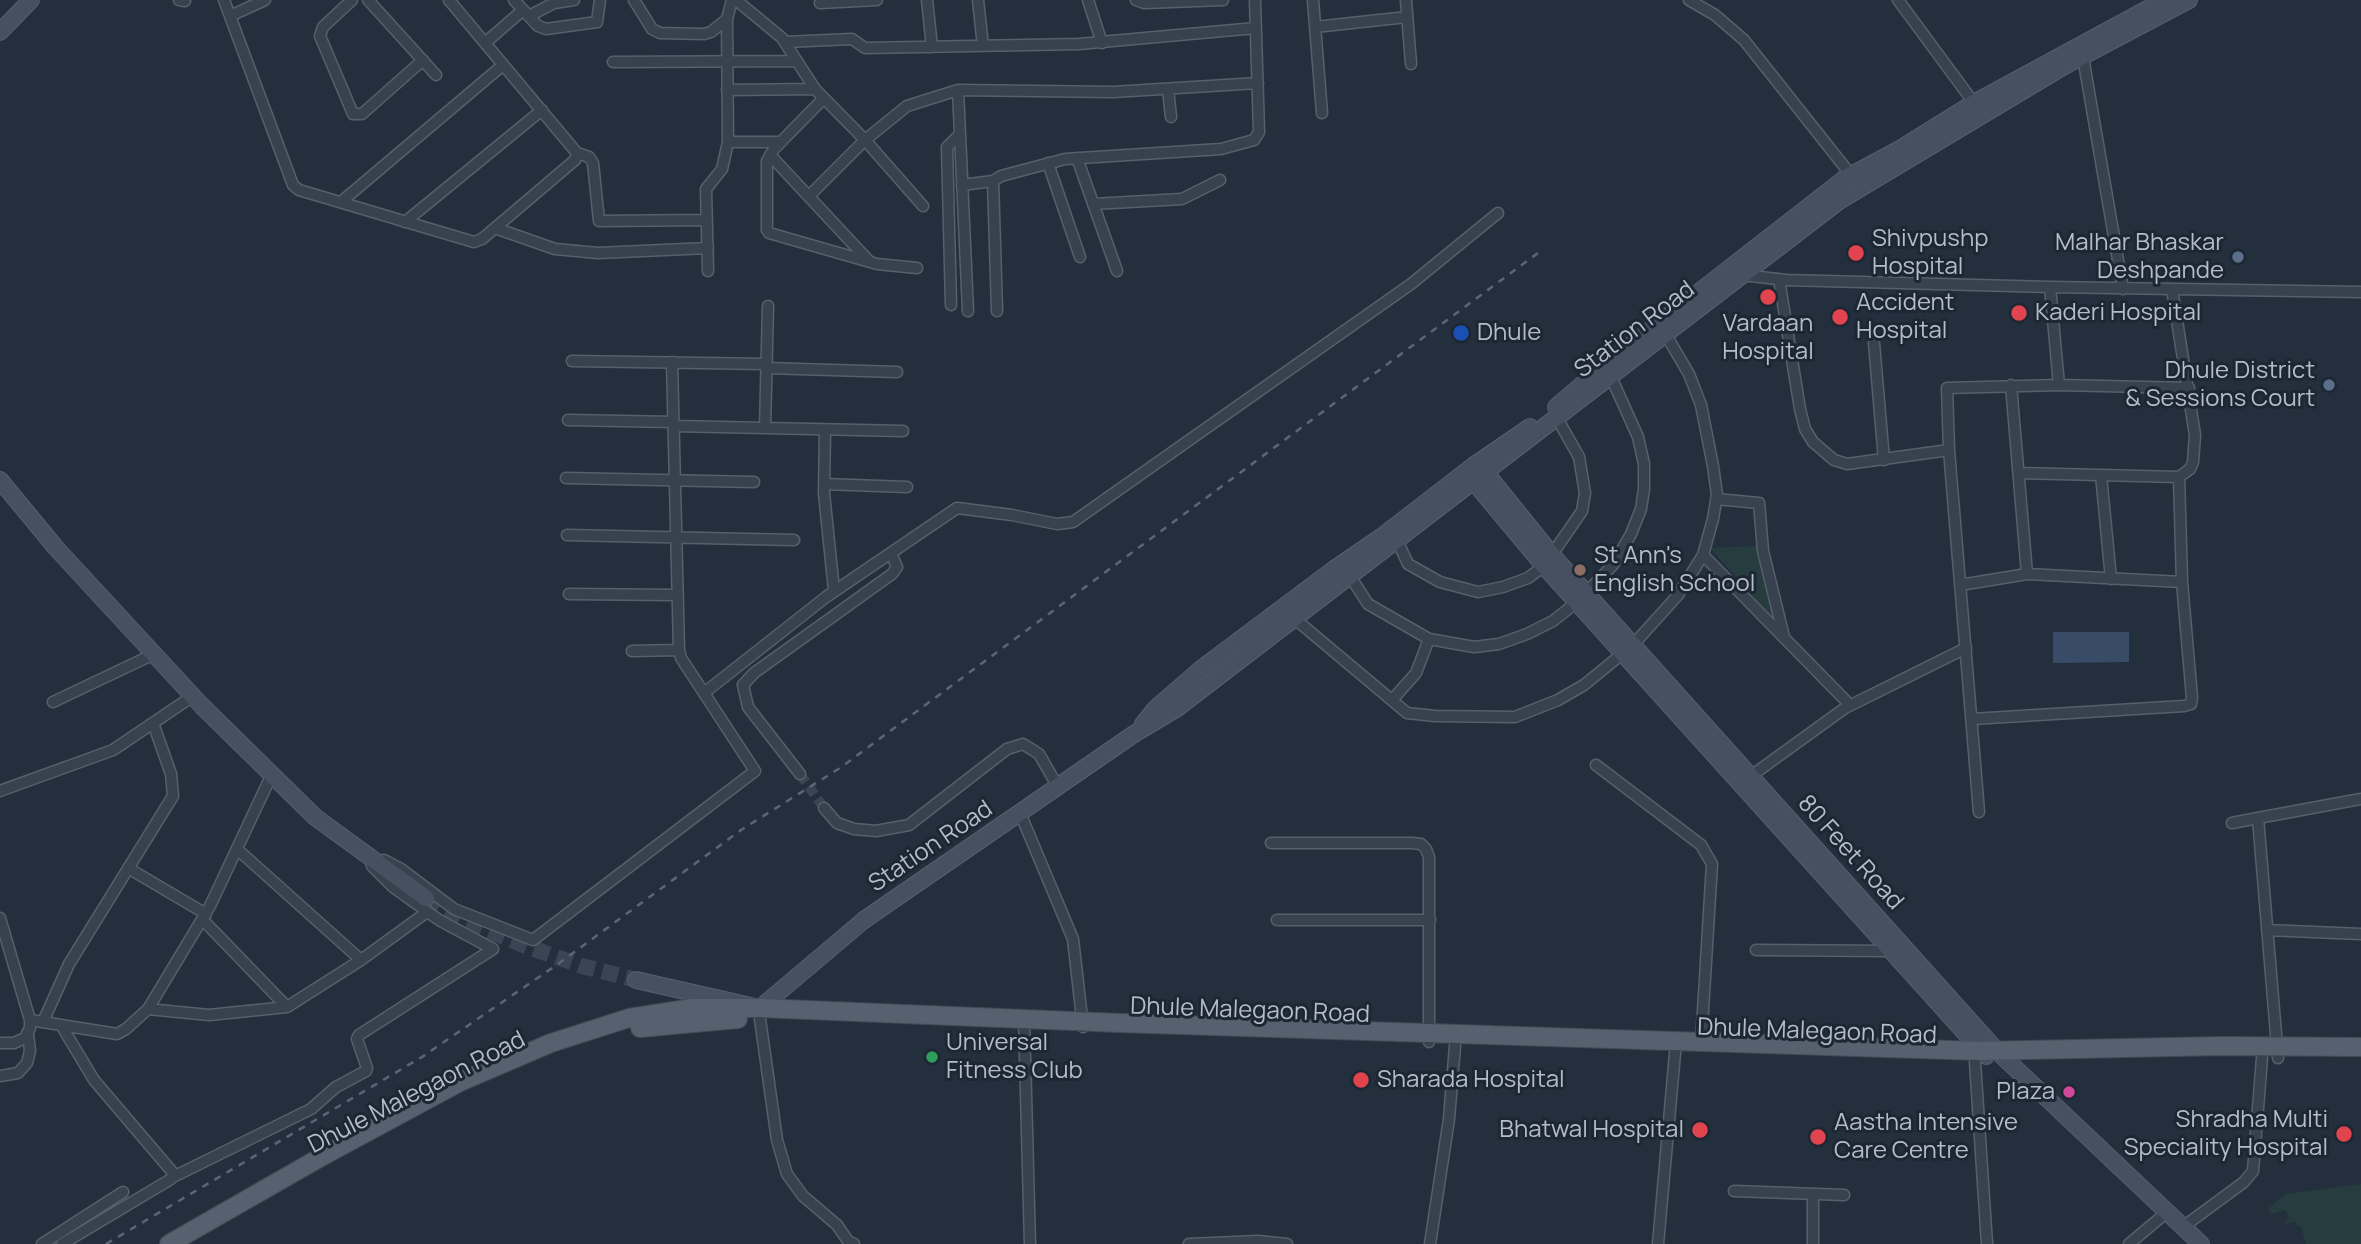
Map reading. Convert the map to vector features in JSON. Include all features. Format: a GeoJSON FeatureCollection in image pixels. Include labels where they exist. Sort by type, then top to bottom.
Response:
{"type":"FeatureCollection","features":[{"type":"Feature","properties":{"kind":"main road"},"geometry":{"type":"LineString","coordinates":[[0,32],[31,0]]}},
{"type":"Feature","properties":{"kind":"main road","name":"Station Road"},"geometry":{"type":"LineString","coordinates":[[1134,734],[1156,708],[1201,669],[1473,466],[1545,416],[1599,370],[1851,175],[1900,149],[1974,103],[2164,0]]}},
{"type":"Feature","properties":{"kind":"main road","name":"Station Road"},"geometry":{"type":"LineString","coordinates":[[760,1014],[864,920],[1134,734],[1172,713],[1850,194],[2082,57],[2189,0]]}},
{"type":"Feature","properties":{"kind":"main road","name":"80 Feet Road"},"geometry":{"type":"LineString","coordinates":[[1480,477],[1548,560],[1891,951],[1991,1058],[2187,1244]]}},
{"type":"Feature","properties":{"kind":"main road"},"geometry":{"type":"LineString","coordinates":[[0,480],[56,548],[193,696],[316,817],[427,905]]}},
{"type":"Feature","properties":{"kind":"main road","name":"80 Feet Road"},"geometry":{"type":"LineString","coordinates":[[1628,649],[1751,776],[1991,1058],[2201,1244]]}},
{"type":"Feature","properties":{"kind":"main road"},"geometry":{"type":"LineString","coordinates":[[636,980],[760,1014]]}},
{"type":"Feature","properties":{"kind":"main road","name":"Dhule Malegaon Road"},"geometry":{"type":"LineString","coordinates":[[169,1244],[460,1082],[551,1043],[629,1018],[693,1008],[760,1014],[1991,1058],[2272,1054],[2361,1058]]}},
{"type":"Feature","properties":{"kind":"main road","name":"Dhule Malegaon Road"},"geometry":{"type":"LineString","coordinates":[[189,1244],[282,1189],[388,1132],[481,1083],[533,1060],[615,1032],[760,1014]]}},
{"type":"Feature","properties":{"kind":"main road"},"geometry":{"type":"LineString","coordinates":[[1675,1047],[1701,1043],[1991,1058]]}},
{"type":"Feature","properties":{"kind":"main road"},"geometry":{"type":"LineString","coordinates":[[2272,1054],[2361,1047]]}},
{"type":"Feature","properties":{"kind":"street"},"geometry":{"type":"LineString","coordinates":[[179,0],[185,1]]}},
{"type":"Feature","properties":{"kind":"street"},"geometry":{"type":"LineString","coordinates":[[224,0],[293,185],[299,190],[470,242],[482,239],[575,160],[577,153]]}},
{"type":"Feature","properties":{"kind":"street"},"geometry":{"type":"LineString","coordinates":[[352,0],[323,27],[320,36],[353,114],[362,114],[423,60]]}},
{"type":"Feature","properties":{"kind":"street"},"geometry":{"type":"LineString","coordinates":[[368,0],[436,75]]}},
{"type":"Feature","properties":{"kind":"street"},"geometry":{"type":"LineString","coordinates":[[449,0],[577,153],[589,157],[593,163],[598,221],[707,220]]}},
{"type":"Feature","properties":{"kind":"street"},"geometry":{"type":"LineString","coordinates":[[485,43],[522,6],[574,0]]}},
{"type":"Feature","properties":{"kind":"street"},"geometry":{"type":"LineString","coordinates":[[522,6],[538,26],[546,29],[595,23],[599,20],[600,0]]}},
{"type":"Feature","properties":{"kind":"street"},"geometry":{"type":"LineString","coordinates":[[634,0],[652,29],[660,33],[704,34],[711,32],[727,19]]}},
{"type":"Feature","properties":{"kind":"street"},"geometry":{"type":"LineString","coordinates":[[708,271],[706,189],[722,169],[728,142],[727,19],[734,0],[785,42],[820,93],[923,206]]}},
{"type":"Feature","properties":{"kind":"street"},"geometry":{"type":"LineString","coordinates":[[820,3],[877,0]]}},
{"type":"Feature","properties":{"kind":"street"},"geometry":{"type":"LineString","coordinates":[[927,0],[932,47]]}},
{"type":"Feature","properties":{"kind":"street"},"geometry":{"type":"LineString","coordinates":[[978,0],[983,46]]}},
{"type":"Feature","properties":{"kind":"street"},"geometry":{"type":"LineString","coordinates":[[1088,0],[1102,43]]}},
{"type":"Feature","properties":{"kind":"street"},"geometry":{"type":"LineString","coordinates":[[1136,0],[1143,3],[1223,0]]}},
{"type":"Feature","properties":{"kind":"street"},"geometry":{"type":"LineString","coordinates":[[962,185],[993,181],[1001,176],[1048,163],[1077,158],[1221,149],[1249,142],[1259,132],[1255,0]]}},
{"type":"Feature","properties":{"kind":"street"},"geometry":{"type":"LineString","coordinates":[[1312,0],[1322,113]]}},
{"type":"Feature","properties":{"kind":"street"},"geometry":{"type":"LineString","coordinates":[[1406,0],[1411,64]]}},
{"type":"Feature","properties":{"kind":"street"},"geometry":{"type":"LineString","coordinates":[[1689,0],[1715,15],[1744,40],[1851,175]]}},
{"type":"Feature","properties":{"kind":"street"},"geometry":{"type":"LineString","coordinates":[[1898,0],[1974,103]]}},
{"type":"Feature","properties":{"kind":"street"},"geometry":{"type":"LineString","coordinates":[[230,16],[262,1]]}},
{"type":"Feature","properties":{"kind":"street"},"geometry":{"type":"LineString","coordinates":[[1315,27],[1407,17]]}},
{"type":"Feature","properties":{"kind":"street"},"geometry":{"type":"LineString","coordinates":[[785,42],[852,39],[865,48],[1102,43],[1256,28]]}},
{"type":"Feature","properties":{"kind":"street"},"geometry":{"type":"LineString","coordinates":[[2082,57],[2123,289]]}},
{"type":"Feature","properties":{"kind":"street"},"geometry":{"type":"LineString","coordinates":[[613,62],[797,61]]}},
{"type":"Feature","properties":{"kind":"street"},"geometry":{"type":"LineString","coordinates":[[341,202],[503,65]]}},
{"type":"Feature","properties":{"kind":"street"},"geometry":{"type":"LineString","coordinates":[[809,196],[865,140],[909,104],[958,89],[1113,92],[1258,83]]}},
{"type":"Feature","properties":{"kind":"street"},"geometry":{"type":"LineString","coordinates":[[958,89],[968,311]]}},
{"type":"Feature","properties":{"kind":"street"},"geometry":{"type":"LineString","coordinates":[[1168,89],[1171,117]]}},
{"type":"Feature","properties":{"kind":"street"},"geometry":{"type":"LineString","coordinates":[[727,90],[820,93]]}},
{"type":"Feature","properties":{"kind":"street"},"geometry":{"type":"LineString","coordinates":[[820,93],[770,155],[766,166],[765,227],[769,233],[870,261],[917,268]]}},
{"type":"Feature","properties":{"kind":"street"},"geometry":{"type":"LineString","coordinates":[[405,222],[542,110]]}},
{"type":"Feature","properties":{"kind":"street"},"geometry":{"type":"LineString","coordinates":[[951,305],[947,147],[960,134]]}},
{"type":"Feature","properties":{"kind":"street"},"geometry":{"type":"LineString","coordinates":[[728,142],[780,142]]}},
{"type":"Feature","properties":{"kind":"street"},"geometry":{"type":"LineString","coordinates":[[770,155],[870,261]]}},
{"type":"Feature","properties":{"kind":"street"},"geometry":{"type":"LineString","coordinates":[[1077,158],[1117,271]]}},
{"type":"Feature","properties":{"kind":"street"},"geometry":{"type":"LineString","coordinates":[[1048,163],[1080,257]]}},
{"type":"Feature","properties":{"kind":"street"},"geometry":{"type":"LineString","coordinates":[[1093,204],[1182,199],[1220,180]]}},
{"type":"Feature","properties":{"kind":"street"},"geometry":{"type":"LineString","coordinates":[[993,181],[997,312]]}},
{"type":"Feature","properties":{"kind":"street"},"geometry":{"type":"LineString","coordinates":[[704,693],[834,592],[957,508],[1057,524],[1073,522],[1411,284],[1499,213]]}},
{"type":"Feature","properties":{"kind":"street"},"geometry":{"type":"LineString","coordinates":[[495,228],[547,248],[566,250],[598,253],[708,248]]}},
{"type":"Feature","properties":{"kind":"street"},"geometry":{"type":"LineString","coordinates":[[1726,273],[1779,279],[2123,289],[2361,292]]}},
{"type":"Feature","properties":{"kind":"street"},"geometry":{"type":"LineString","coordinates":[[1779,279],[1800,409],[1805,429],[1813,442],[1834,460],[1847,464],[1949,450]]}},
{"type":"Feature","properties":{"kind":"street"},"geometry":{"type":"LineString","coordinates":[[2050,287],[2059,385]]}},
{"type":"Feature","properties":{"kind":"street"},"geometry":{"type":"LineString","coordinates":[[2019,472],[2179,477],[2190,469],[2195,449],[2189,388],[2172,289]]}},
{"type":"Feature","properties":{"kind":"street"},"geometry":{"type":"LineString","coordinates":[[765,428],[768,306]]}},
{"type":"Feature","properties":{"kind":"street"},"geometry":{"type":"LineString","coordinates":[[1295,619],[1407,713],[1515,717],[1558,700],[1584,685],[1628,649],[1678,595],[1703,555],[1716,499],[1713,466],[1701,405],[1689,374],[1666,335]]}},
{"type":"Feature","properties":{"kind":"street"},"geometry":{"type":"LineString","coordinates":[[1874,343],[1884,460]]}},
{"type":"Feature","properties":{"kind":"street"},"geometry":{"type":"LineString","coordinates":[[572,361],[672,362],[897,372]]}},
{"type":"Feature","properties":{"kind":"street"},"geometry":{"type":"LineString","coordinates":[[345,839],[401,869],[454,909],[533,940],[755,771],[681,659],[679,650],[672,362]]}},
{"type":"Feature","properties":{"kind":"street"},"geometry":{"type":"LineString","coordinates":[[1350,576],[1368,604],[1429,639],[1474,647],[1499,644],[1553,621],[1582,598],[1613,565],[1631,534],[1641,509],[1644,464],[1638,437],[1611,377]]}},
{"type":"Feature","properties":{"kind":"street"},"geometry":{"type":"LineString","coordinates":[[2011,385],[2027,574]]}},
{"type":"Feature","properties":{"kind":"street"},"geometry":{"type":"LineString","coordinates":[[1979,811],[1949,450],[1947,388],[2059,385],[2189,388]]}},
{"type":"Feature","properties":{"kind":"street"},"geometry":{"type":"LineString","coordinates":[[1397,540],[1408,564],[1440,582],[1478,592],[1528,578],[1548,560],[1582,511],[1585,493],[1578,457],[1557,418]]}},
{"type":"Feature","properties":{"kind":"street"},"geometry":{"type":"LineString","coordinates":[[568,420],[825,430],[903,430]]}},
{"type":"Feature","properties":{"kind":"street"},"geometry":{"type":"LineString","coordinates":[[825,430],[824,484],[834,592]]}},
{"type":"Feature","properties":{"kind":"street"},"geometry":{"type":"LineString","coordinates":[[2101,475],[2110,579]]}},
{"type":"Feature","properties":{"kind":"street"},"geometry":{"type":"LineString","coordinates":[[1972,719],[2191,704],[2182,582],[2179,477]]}},
{"type":"Feature","properties":{"kind":"street"},"geometry":{"type":"LineString","coordinates":[[566,478],[754,482]]}},
{"type":"Feature","properties":{"kind":"street"},"geometry":{"type":"LineString","coordinates":[[824,484],[907,487]]}},
{"type":"Feature","properties":{"kind":"street"},"geometry":{"type":"LineString","coordinates":[[1716,499],[1759,503],[1763,551],[1784,639]]}},
{"type":"Feature","properties":{"kind":"street"},"geometry":{"type":"LineString","coordinates":[[567,535],[794,540]]}},
{"type":"Feature","properties":{"kind":"street"},"geometry":{"type":"LineString","coordinates":[[800,774],[748,707],[743,685],[754,673],[892,574],[897,567],[891,553]]}},
{"type":"Feature","properties":{"kind":"street"},"geometry":{"type":"LineString","coordinates":[[1703,555],[1850,705]]}},
{"type":"Feature","properties":{"kind":"street"},"geometry":{"type":"LineString","coordinates":[[1961,585],[2027,574],[2182,582]]}},
{"type":"Feature","properties":{"kind":"street"},"geometry":{"type":"LineString","coordinates":[[569,594],[677,595]]}},
{"type":"Feature","properties":{"kind":"street"},"geometry":{"type":"LineString","coordinates":[[1392,699],[1416,673],[1429,639]]}},
{"type":"Feature","properties":{"kind":"street"},"geometry":{"type":"LineString","coordinates":[[1751,776],[1850,705],[1966,648]]}},
{"type":"Feature","properties":{"kind":"street"},"geometry":{"type":"LineString","coordinates":[[632,651],[679,650]]}},
{"type":"Feature","properties":{"kind":"street"},"geometry":{"type":"LineString","coordinates":[[53,702],[154,654]]}},
{"type":"Feature","properties":{"kind":"street"},"geometry":{"type":"LineString","coordinates":[[0,791],[113,750],[193,696]]}},
{"type":"Feature","properties":{"kind":"street"},"geometry":{"type":"LineString","coordinates":[[43,1022],[69,964],[173,796],[171,774],[153,723]]}},
{"type":"Feature","properties":{"kind":"street"},"geometry":{"type":"LineString","coordinates":[[824,808],[837,823],[854,829],[876,831],[909,825],[1007,749],[1023,744],[1039,754],[1058,787]]}},
{"type":"Feature","properties":{"kind":"street"},"geometry":{"type":"LineString","coordinates":[[1596,765],[1700,845],[1712,864],[1701,1043]]}},
{"type":"Feature","properties":{"kind":"street"},"geometry":{"type":"LineString","coordinates":[[30,1020],[117,1034],[148,1009],[204,917],[272,774]]}},
{"type":"Feature","properties":{"kind":"street"},"geometry":{"type":"LineString","coordinates":[[2232,823],[2361,799]]}},
{"type":"Feature","properties":{"kind":"street"},"geometry":{"type":"LineString","coordinates":[[1020,813],[1073,939],[1083,1025]]}},
{"type":"Feature","properties":{"kind":"street"},"geometry":{"type":"LineString","coordinates":[[2183,1227],[2244,1182],[2253,1171],[2272,1054],[2267,930],[2258,818]]}},
{"type":"Feature","properties":{"kind":"street"},"geometry":{"type":"LineString","coordinates":[[1271,843],[1421,845],[1426,849],[1429,857],[1430,1038]]}},
{"type":"Feature","properties":{"kind":"street"},"geometry":{"type":"LineString","coordinates":[[237,849],[361,960]]}},
{"type":"Feature","properties":{"kind":"street"},"geometry":{"type":"LineString","coordinates":[[128,868],[204,917],[287,1007]]}},
{"type":"Feature","properties":{"kind":"street"},"geometry":{"type":"LineString","coordinates":[[62,1244],[173,1177],[311,1109],[336,1087],[366,1071],[357,1040],[359,1035],[493,949],[427,905],[361,960],[287,1007],[209,1016],[148,1009]]}},
{"type":"Feature","properties":{"kind":"street"},"geometry":{"type":"LineString","coordinates":[[0,918],[30,1020],[30,1051],[27,1063],[18,1073],[0,1076]]}},
{"type":"Feature","properties":{"kind":"street"},"geometry":{"type":"LineString","coordinates":[[1277,920],[1430,920]]}},
{"type":"Feature","properties":{"kind":"street"},"geometry":{"type":"LineString","coordinates":[[2267,930],[2361,934]]}},
{"type":"Feature","properties":{"kind":"street"},"geometry":{"type":"LineString","coordinates":[[1756,950],[1891,951]]}},
{"type":"Feature","properties":{"kind":"street"},"geometry":{"type":"LineString","coordinates":[[760,1014],[777,1140],[787,1174],[803,1196],[837,1225],[850,1243]]}},
{"type":"Feature","properties":{"kind":"street"},"geometry":{"type":"LineString","coordinates":[[1024,1022],[1030,1244]]}},
{"type":"Feature","properties":{"kind":"street"},"geometry":{"type":"LineString","coordinates":[[61,1025],[94,1080],[173,1170],[173,1177]]}},
{"type":"Feature","properties":{"kind":"street"},"geometry":{"type":"LineString","coordinates":[[0,1043],[14,1043],[28,1034]]}},
{"type":"Feature","properties":{"kind":"street"},"geometry":{"type":"LineString","coordinates":[[1430,1244],[1449,1119],[1456,1038]]}},
{"type":"Feature","properties":{"kind":"street"},"geometry":{"type":"LineString","coordinates":[[1658,1244],[1675,1047]]}},
{"type":"Feature","properties":{"kind":"street"},"geometry":{"type":"LineString","coordinates":[[1987,1244],[1991,1058]]}},
{"type":"Feature","properties":{"kind":"street"},"geometry":{"type":"LineString","coordinates":[[1734,1191],[1844,1195]]}},
{"type":"Feature","properties":{"kind":"street"},"geometry":{"type":"LineString","coordinates":[[42,1244],[123,1192]]}},
{"type":"Feature","properties":{"kind":"street"},"geometry":{"type":"LineString","coordinates":[[1813,1194],[1813,1244]]}},
{"type":"Feature","properties":{"kind":"street"},"geometry":{"type":"LineString","coordinates":[[2129,1244],[2160,1218]]}},
{"type":"Feature","properties":{"kind":"street"},"geometry":{"type":"LineString","coordinates":[[1189,1244],[1258,1241],[1287,1244]]}},
{"type":"Feature","properties":{"kind":"green space"},"geometry":{"type":"Polygon","coordinates":[[[1758,546],[1775,621],[1710,548],[1758,546]]]}},
{"type":"Feature","properties":{"kind":"green space"},"geometry":{"type":"Polygon","coordinates":[[[2361,1184],[2361,1244],[2306,1244],[2301,1226],[2297,1226],[2296,1221],[2285,1224],[2285,1221],[2289,1220],[2286,1210],[2271,1214],[2269,1208],[2286,1194],[2361,1184]]]}},
{"type":"Feature","properties":{"kind":"water"},"geometry":{"type":"Polygon","coordinates":[[[2053,632],[2129,632],[2129,662],[2053,663],[2053,632]]]}},
{"type":"Feature","properties":{"kind":"tunnel"},"geometry":{"type":"LineString","coordinates":[[800,774],[824,808]]}},
{"type":"Feature","properties":{"kind":"tunnel"},"geometry":{"type":"LineString","coordinates":[[426,898],[452,916],[526,946],[582,966],[636,980]]}},
{"type":"Feature","properties":{"kind":"railway"},"geometry":{"type":"LineString","coordinates":[[106,1244],[422,1057],[558,964],[741,830],[840,768],[1542,250]]}},
{"type":"Feature","properties":{"kind":"place","name":"Shivpushp Hospital"},"geometry":{"type":"Point","coordinates":[1856,253]}},
{"type":"Feature","properties":{"kind":"place","name":"Malhar Bhaskar Deshpande"},"geometry":{"type":"Point","coordinates":[2238,257]}},
{"type":"Feature","properties":{"kind":"place","name":"Vardaan Hospital"},"geometry":{"type":"Point","coordinates":[1768,297]}},
{"type":"Feature","properties":{"kind":"place","name":"Kaderi Hospital"},"geometry":{"type":"Point","coordinates":[2019,313]}},
{"type":"Feature","properties":{"kind":"place","name":"Accident Hospital"},"geometry":{"type":"Point","coordinates":[1840,317]}},
{"type":"Feature","properties":{"kind":"place","name":"Dhule"},"geometry":{"type":"Point","coordinates":[1461,333]}},
{"type":"Feature","properties":{"kind":"place","name":"Dhule District & Sessions Court"},"geometry":{"type":"Point","coordinates":[2329,385]}},
{"type":"Feature","properties":{"kind":"place","name":"St Ann's English School"},"geometry":{"type":"Point","coordinates":[1580,570]}},
{"type":"Feature","properties":{"kind":"place","name":"Universal Fitness Club"},"geometry":{"type":"Point","coordinates":[932,1057]}},
{"type":"Feature","properties":{"kind":"place","name":"Sharada Hospital"},"geometry":{"type":"Point","coordinates":[1361,1080]}},
{"type":"Feature","properties":{"kind":"place","name":"Plaza"},"geometry":{"type":"Point","coordinates":[2069,1092]}},
{"type":"Feature","properties":{"kind":"place","name":"Bhatwal Hospital"},"geometry":{"type":"Point","coordinates":[1700,1130]}},
{"type":"Feature","properties":{"kind":"place","name":"Shradha Multi Speciality Hospital"},"geometry":{"type":"Point","coordinates":[2344,1134]}},
{"type":"Feature","properties":{"kind":"place","name":"Aastha Intensive Care Centre"},"geometry":{"type":"Point","coordinates":[1818,1137]}}]}
